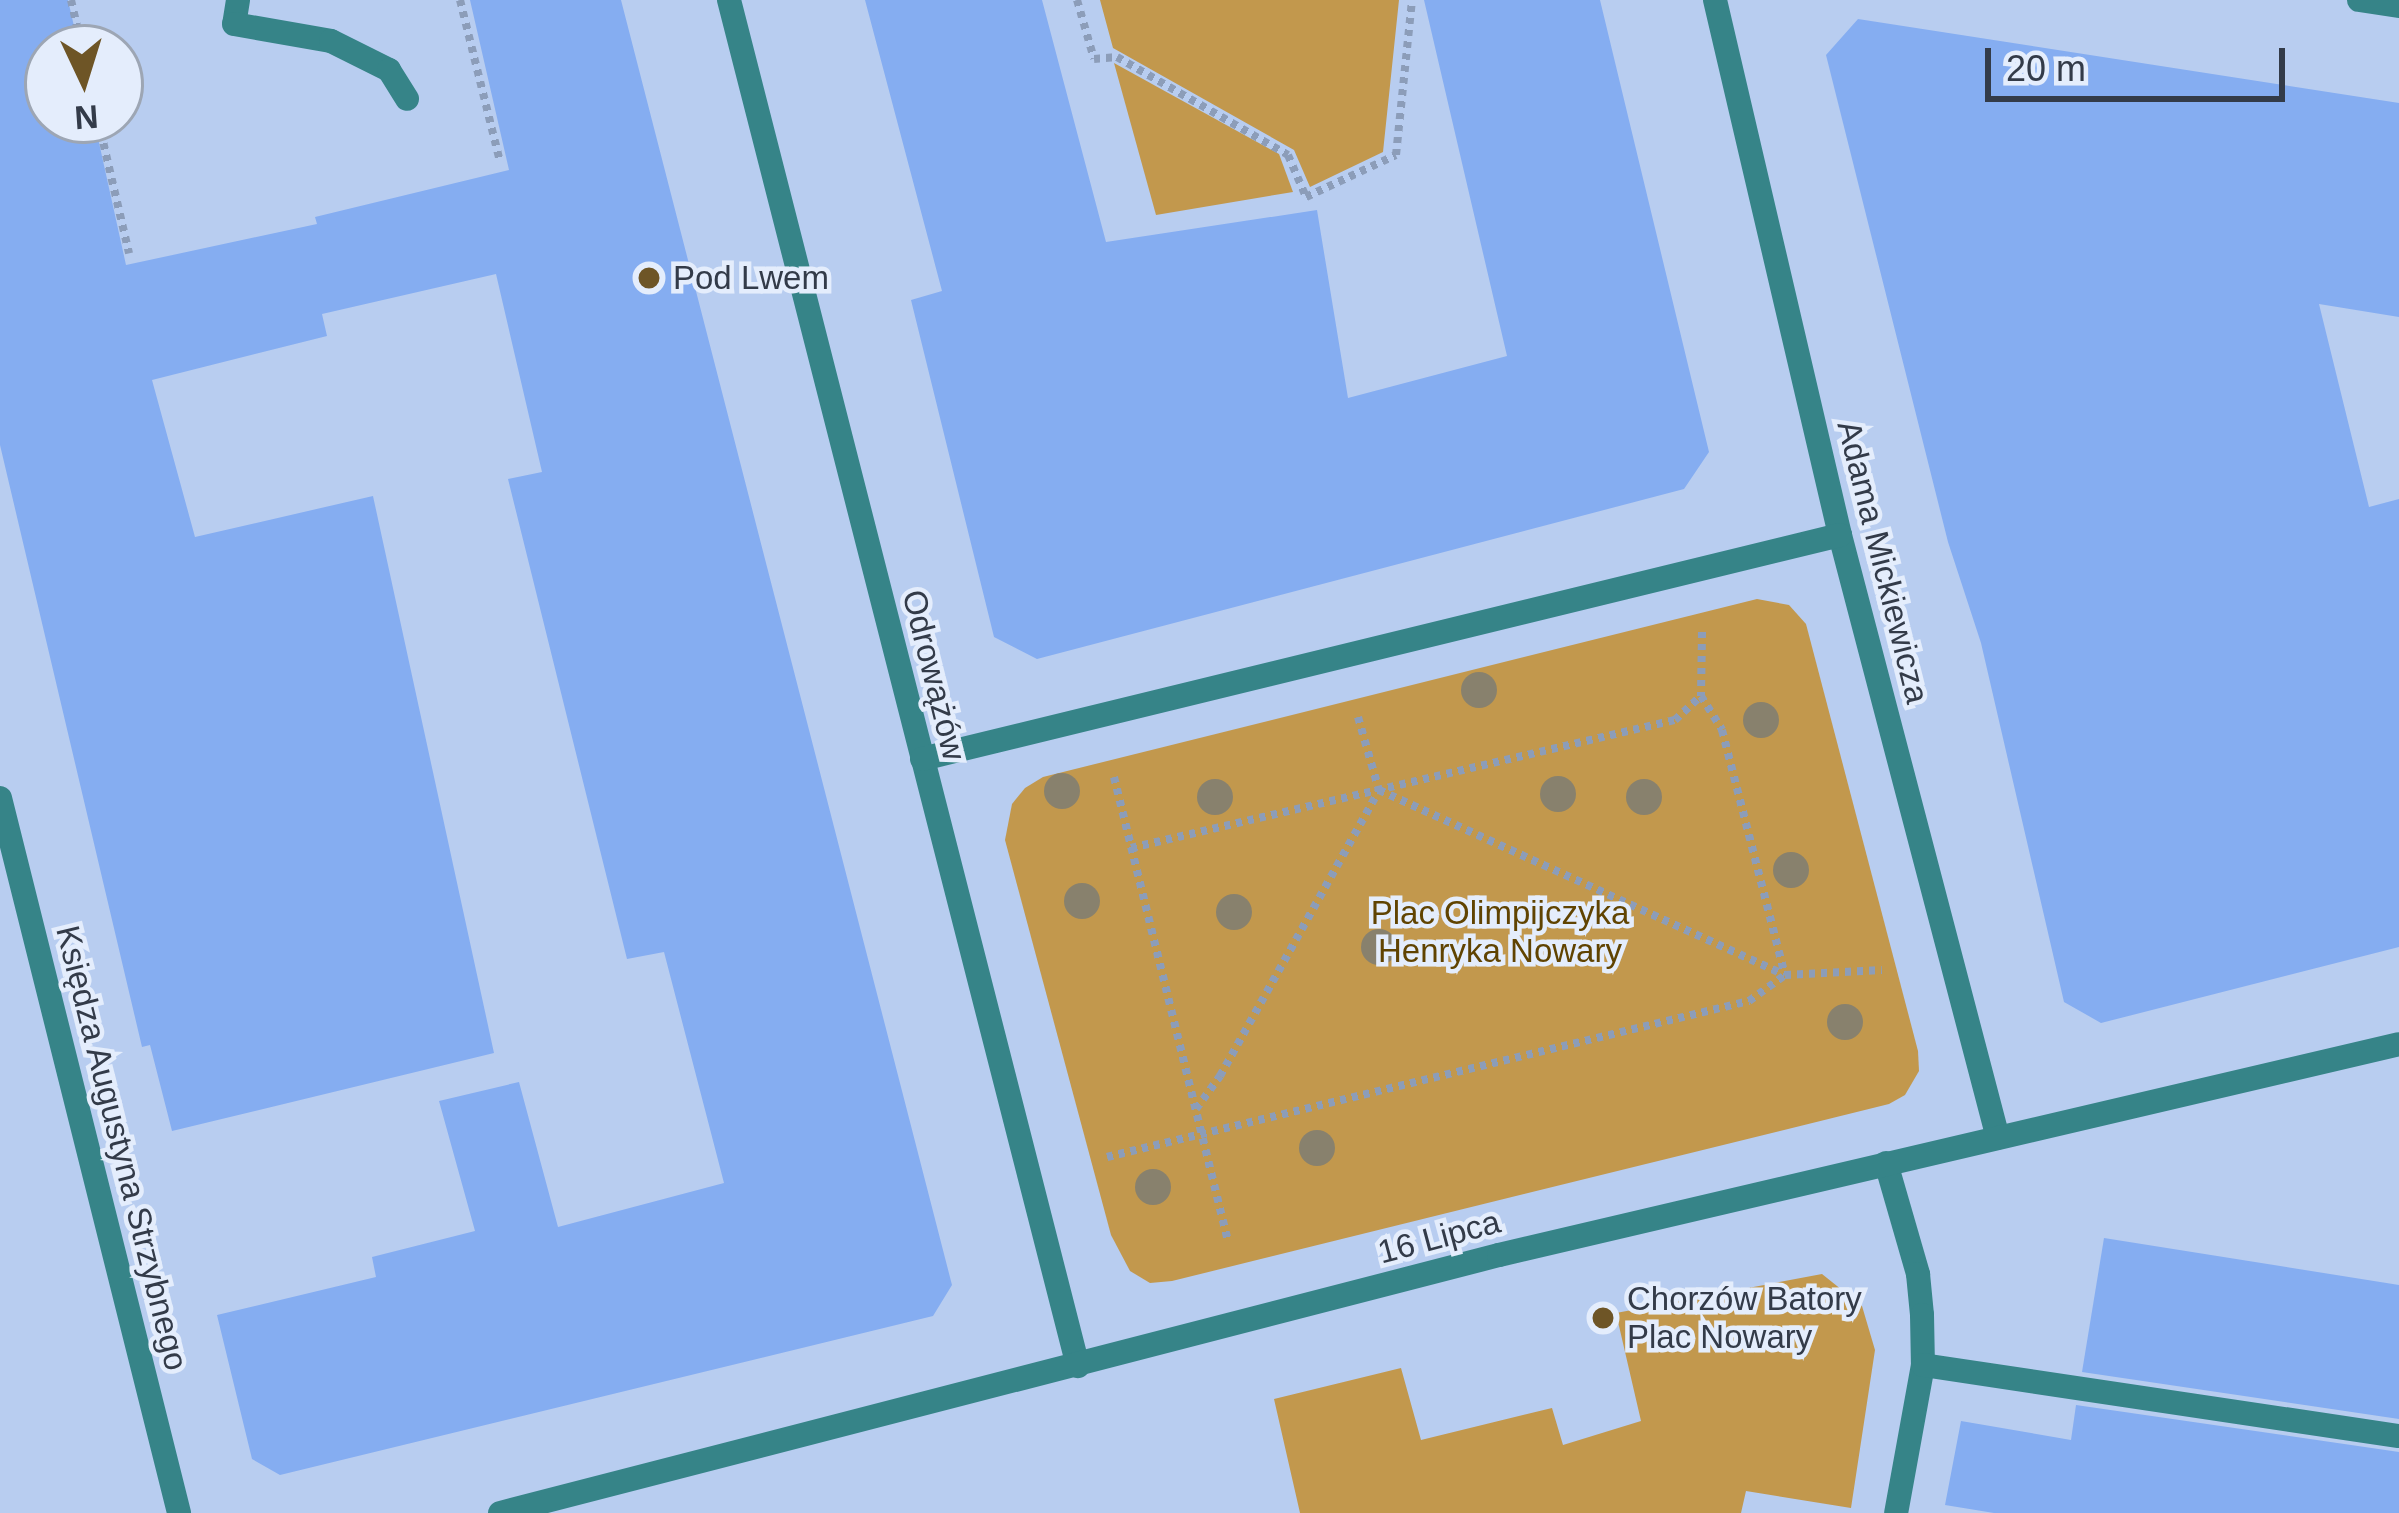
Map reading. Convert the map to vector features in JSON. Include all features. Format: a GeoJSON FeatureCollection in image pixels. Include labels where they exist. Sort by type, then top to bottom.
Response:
{"type":"FeatureCollection","features":[{"type":"Feature","properties":{"kind":"street"},"geometry":{"type":"LineString","coordinates":[[238,0],[234,24],[332,41],[389,70],[407,99]]}},
{"type":"Feature","properties":{"kind":"street","name":"Odrowążów"},"geometry":{"type":"LineString","coordinates":[[729,0],[1078,1366]]}},
{"type":"Feature","properties":{"kind":"street","name":"Adama Mickiewicza"},"geometry":{"type":"LineString","coordinates":[[1714,0],[1840,535],[1999,1138]]}},
{"type":"Feature","properties":{"kind":"street"},"geometry":{"type":"LineString","coordinates":[[2359,0],[2399,6]]}},
{"type":"Feature","properties":{"kind":"street"},"geometry":{"type":"LineString","coordinates":[[922,759],[1840,535]]}},
{"type":"Feature","properties":{"kind":"street","name":"Księdza Augustyna Strzybnego"},"geometry":{"type":"LineString","coordinates":[[0,798],[179,1513]]}},
{"type":"Feature","properties":{"kind":"street","name":"16 Lipca"},"geometry":{"type":"LineString","coordinates":[[500,1513],[1498,1255],[2399,1044]]}},
{"type":"Feature","properties":{"kind":"street"},"geometry":{"type":"LineString","coordinates":[[1886,1163],[1918,1274],[1922,1365],[1896,1513]]}},
{"type":"Feature","properties":{"kind":"street"},"geometry":{"type":"LineString","coordinates":[[1922,1365],[2399,1436]]}},
{"type":"Feature","properties":{"kind":"path"},"geometry":{"type":"LineString","coordinates":[[460,0],[500,162]]}},
{"type":"Feature","properties":{"kind":"path"},"geometry":{"type":"LineString","coordinates":[[1077,0],[1094,59],[1117,57],[1288,155],[1306,197],[1396,154],[1412,0]]}},
{"type":"Feature","properties":{"kind":"path"},"geometry":{"type":"LineString","coordinates":[[103,144],[128,253]]}},
{"type":"Feature","properties":{"kind":"path"},"geometry":{"type":"LineString","coordinates":[[1702,613],[1701,696],[1722,730],[1785,975]]}},
{"type":"Feature","properties":{"kind":"path"},"geometry":{"type":"LineString","coordinates":[[1131,848],[1675,720],[1701,696]]}},
{"type":"Feature","properties":{"kind":"path"},"geometry":{"type":"LineString","coordinates":[[1196,1109],[1220,1076],[1378,790],[1353,700]]}},
{"type":"Feature","properties":{"kind":"path"},"geometry":{"type":"LineString","coordinates":[[1110,761],[1228,1242]]}},
{"type":"Feature","properties":{"kind":"path"},"geometry":{"type":"LineString","coordinates":[[1378,790],[1785,975],[1882,970]]}},
{"type":"Feature","properties":{"kind":"path"},"geometry":{"type":"LineString","coordinates":[[1108,1157],[1749,1001],[1785,975]]}},
{"type":"Feature","properties":{"kind":"green space"},"geometry":{"type":"Polygon","coordinates":[[[1100,0],[1399,0],[1383,152],[1310,187],[1294,150],[1113,48],[1100,0]]]}},
{"type":"Feature","properties":{"kind":"green space"},"geometry":{"type":"Polygon","coordinates":[[[1114,63],[1279,154],[1293,192],[1156,215],[1114,63]]]}},
{"type":"Feature","properties":{"kind":"green space","name":"Plac Olimpijczyka Henryka Nowary"},"geometry":{"type":"Polygon","coordinates":[[[1757,599],[1789,605],[1806,624],[1918,1051],[1919,1071],[1905,1095],[1889,1104],[1172,1281],[1150,1283],[1130,1271],[1111,1235],[1005,840],[1012,804],[1025,788],[1043,777],[1757,599]]]}},
{"type":"Feature","properties":{"kind":"green space"},"geometry":{"type":"Polygon","coordinates":[[[1822,1274],[1862,1306],[1875,1350],[1851,1508],[1746,1491],[1741,1513],[1300,1513],[1274,1399],[1401,1368],[1421,1440],[1552,1408],[1563,1445],[1641,1421],[1616,1313],[1822,1274]]]}},
{"type":"Feature","properties":{"kind":"building"},"geometry":{"type":"Polygon","coordinates":[[[0,0],[68,0],[74,24],[24,24],[24,144],[99,144],[126,265],[317,224],[315,217],[509,170],[470,0],[621,0],[952,1285],[933,1316],[280,1475],[252,1459],[217,1315],[376,1277],[372,1257],[475,1231],[439,1101],[519,1082],[558,1227],[724,1183],[664,952],[627,959],[508,479],[542,472],[496,274],[322,314],[327,336],[152,380],[195,537],[373,496],[494,1053],[172,1131],[150,1045],[142,1047],[0,445],[0,0]]]}},
{"type":"Feature","properties":{"kind":"building"},"geometry":{"type":"Polygon","coordinates":[[[865,0],[1042,0],[1106,242],[1317,210],[1348,398],[1507,356],[1424,0],[1600,0],[1709,452],[1684,489],[1037,659],[994,637],[911,300],[942,291],[865,0]]]}},
{"type":"Feature","properties":{"kind":"building"},"geometry":{"type":"Polygon","coordinates":[[[1858,19],[2399,103],[2399,317],[2319,304],[2369,507],[2399,499],[2399,947],[2101,1023],[2064,1002],[1981,643],[1948,542],[1826,55],[1858,19]]]}},
{"type":"Feature","properties":{"kind":"building"},"geometry":{"type":"Polygon","coordinates":[[[2104,1238],[2399,1285],[2399,1419],[2082,1372],[2104,1238]]]}},
{"type":"Feature","properties":{"kind":"building"},"geometry":{"type":"Polygon","coordinates":[[[2076,1405],[2399,1452],[2399,1513],[1994,1513],[1945,1505],[1961,1421],[2071,1440],[2076,1405]]]}},
{"type":"Feature","properties":{"kind":"place","name":"Pod Lwem"},"geometry":{"type":"Point","coordinates":[649,278]}},
{"type":"Feature","properties":{"kind":"place","name":"Chorzów Batory Plac Nowary"},"geometry":{"type":"Point","coordinates":[1603,1318]}}]}
